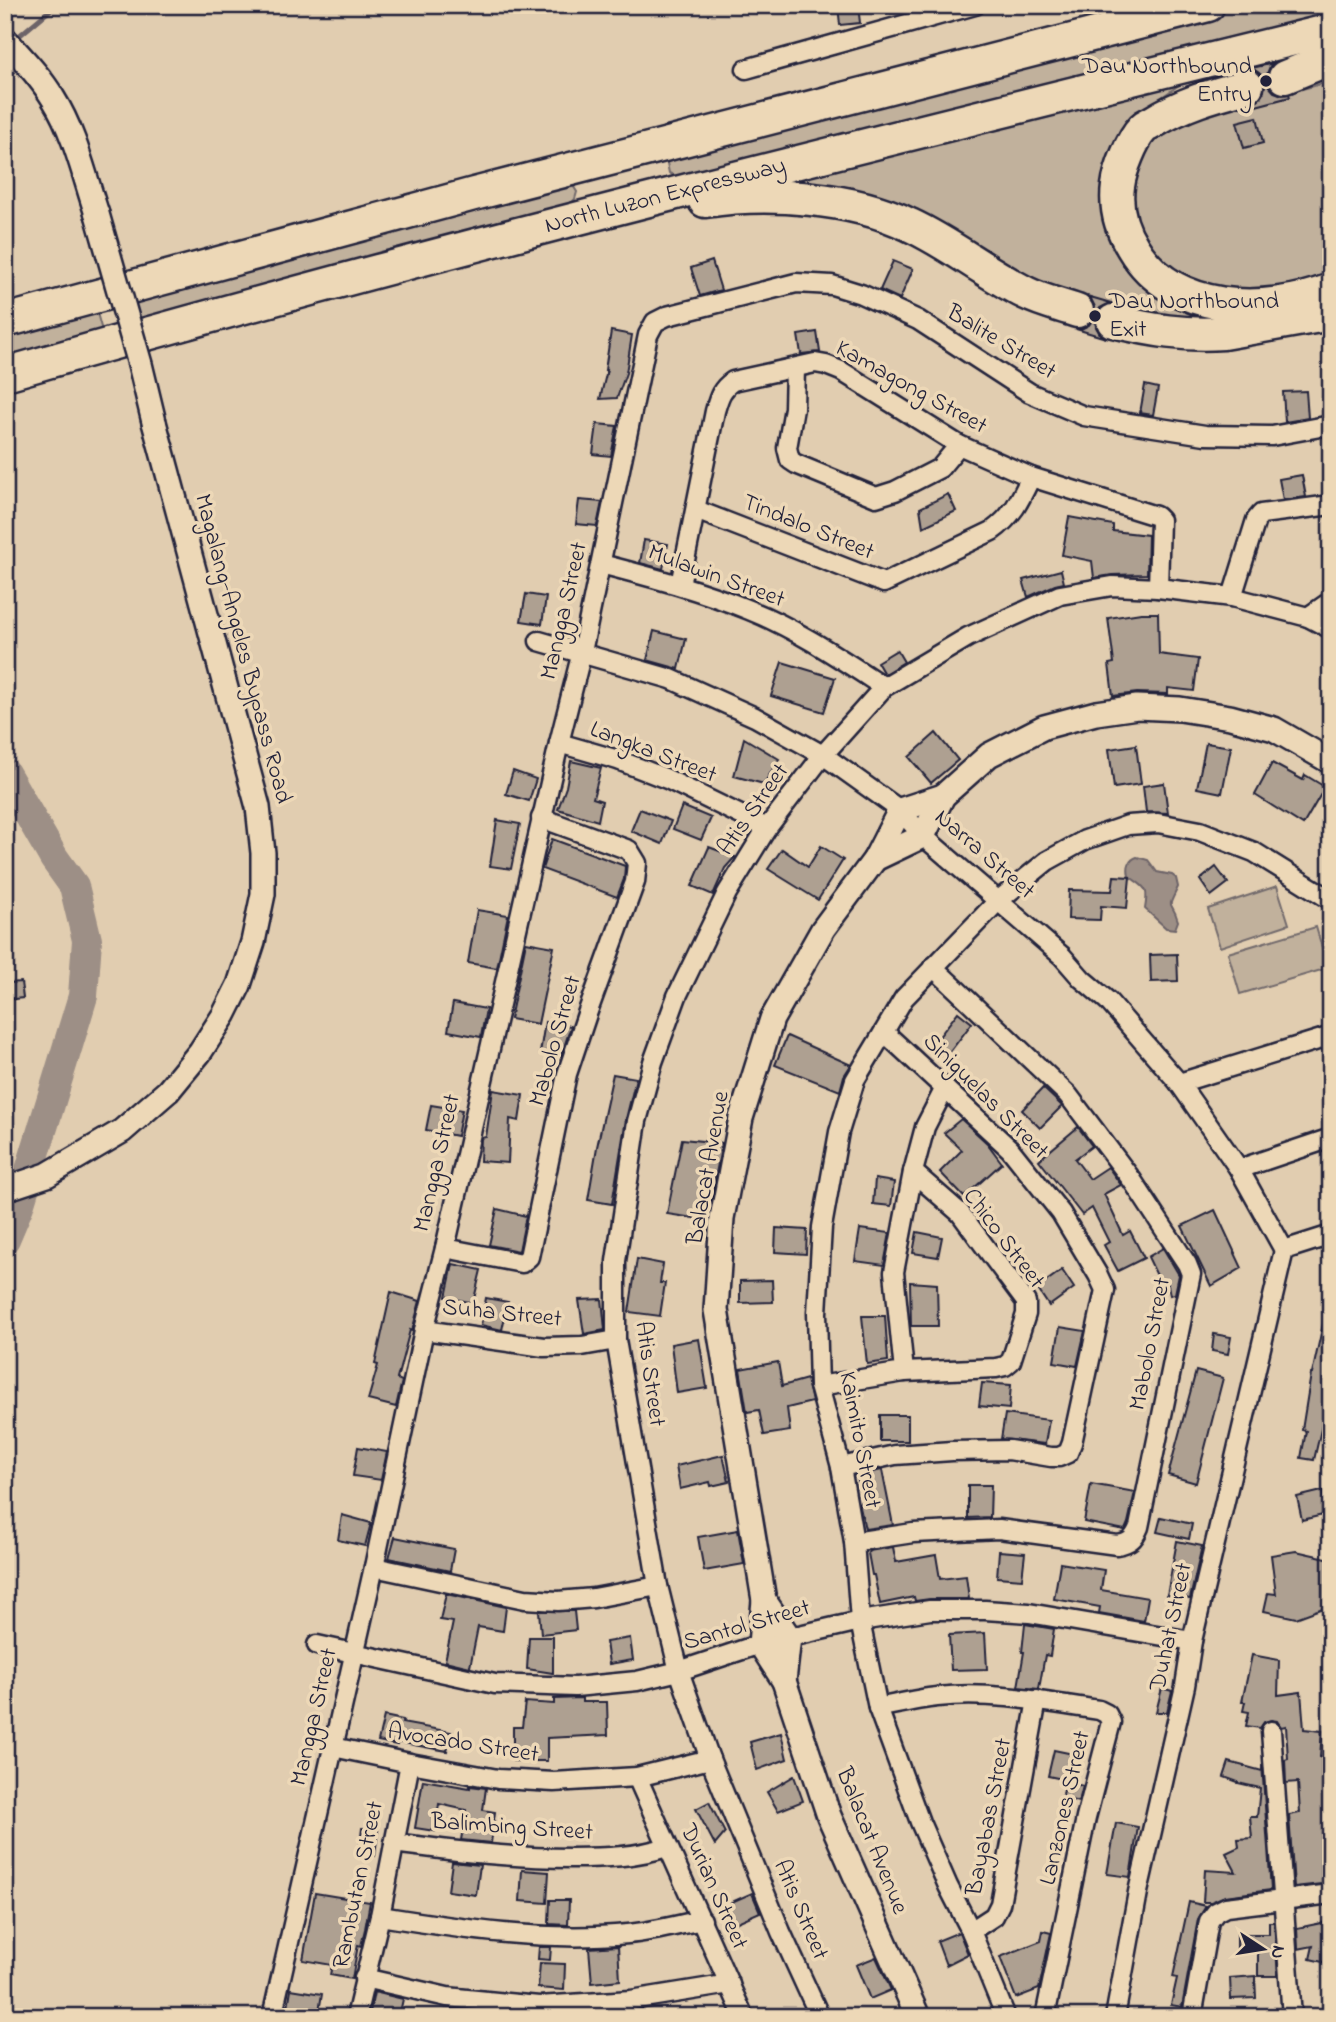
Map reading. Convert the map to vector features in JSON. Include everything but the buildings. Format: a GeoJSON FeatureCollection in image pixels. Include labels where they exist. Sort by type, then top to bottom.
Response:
{"type":"FeatureCollection","features":[{"type":"Feature","properties":{"kind":"highway","name":"North Luzon Expressway"},"geometry":{"type":"LineString","coordinates":[[5,321],[501,187],[1201,6]]}},
{"type":"Feature","properties":{"kind":"highway","name":"North Luzon Expressway"},"geometry":{"type":"LineString","coordinates":[[5,374],[306,290],[641,202],[1331,30]]}},
{"type":"Feature","properties":{"kind":"highway"},"geometry":{"type":"LineString","coordinates":[[1285,77],[1331,58]]}},
{"type":"Feature","properties":{"kind":"highway"},"geometry":{"type":"LineString","coordinates":[[1247,86],[1181,106],[1144,127],[1128,154],[1119,179],[1117,202],[1126,235],[1136,254],[1154,275],[1176,289],[1204,300],[1235,305],[1270,304],[1296,301],[1331,290]]}},
{"type":"Feature","properties":{"kind":"highway"},"geometry":{"type":"LineString","coordinates":[[641,202],[680,206],[722,198],[803,198],[873,211],[912,225],[1024,292],[1077,311]]}},
{"type":"Feature","properties":{"kind":"highway"},"geometry":{"type":"LineString","coordinates":[[1114,321],[1163,332],[1206,334],[1331,314]]}},
{"type":"Feature","properties":{"kind":"street"},"geometry":{"type":"LineString","coordinates":[[746,69],[975,5]]}},
{"type":"Feature","properties":{"kind":"street","name":"Magalang-Angeles Bypass Road"},"geometry":{"type":"LineString","coordinates":[[5,39],[35,71],[53,98],[71,135],[97,214],[258,807],[263,853],[263,894],[253,942],[239,985],[224,1015],[200,1052],[168,1091],[122,1131],[47,1175],[5,1189]]}},
{"type":"Feature","properties":{"kind":"street","name":"Balite Street"},"geometry":{"type":"LineString","coordinates":[[655,322],[667,316],[796,283],[832,285],[861,294],[918,320],[1030,393],[1084,416],[1205,435],[1272,436],[1331,425]]}},
{"type":"Feature","properties":{"kind":"street","name":"Mangga Street"},"geometry":{"type":"LineString","coordinates":[[272,2017],[374,1567],[424,1331],[541,818],[582,652],[648,335],[655,322]]}},
{"type":"Feature","properties":{"kind":"street","name":"Kamagong Street"},"geometry":{"type":"LineString","coordinates":[[680,585],[720,395],[733,381],[815,363],[841,371],[959,446],[1031,477],[1156,516],[1160,520],[1158,588]]}},
{"type":"Feature","properties":{"kind":"street"},"geometry":{"type":"LineString","coordinates":[[795,368],[794,408],[787,448],[790,460],[796,464],[876,497],[895,491],[940,468],[959,446]]}},
{"type":"Feature","properties":{"kind":"street","name":"Tindalo Street"},"geometry":{"type":"LineString","coordinates":[[696,510],[884,583],[992,531],[1006,521],[1031,477]]}},
{"type":"Feature","properties":{"kind":"street"},"geometry":{"type":"LineString","coordinates":[[1232,597],[1256,520],[1261,514],[1331,505]]}},
{"type":"Feature","properties":{"kind":"street","name":"Mulawin Street"},"geometry":{"type":"LineString","coordinates":[[601,564],[680,585],[751,610],[822,647],[884,687]]}},
{"type":"Feature","properties":{"kind":"street","name":"Atis Street"},"geometry":{"type":"LineString","coordinates":[[820,2017],[781,1932],[710,1759],[679,1671],[658,1586],[616,1340],[616,1261],[637,1121],[653,1062],[677,996],[727,893],[767,828],[823,755],[884,687],[968,637],[1060,595],[1112,586],[1158,588],[1232,597],[1308,617],[1331,629]]}},
{"type":"Feature","properties":{"kind":"street"},"geometry":{"type":"LineString","coordinates":[[1308,617],[1331,601]]}},
{"type":"Feature","properties":{"kind":"street","name":"Narra Street"},"geometry":{"type":"LineString","coordinates":[[539,641],[671,679],[755,717],[823,755],[900,810],[923,836],[1062,956],[1082,979],[1108,1001],[1179,1083],[1239,1169],[1284,1250]]}},
{"type":"Feature","properties":{"kind":"street"},"geometry":{"type":"LineString","coordinates":[[923,836],[943,796],[989,755],[1044,727],[1096,713],[1137,707],[1180,709],[1230,717],[1274,729],[1331,762]]}},
{"type":"Feature","properties":{"kind":"street","name":"Langka Street"},"geometry":{"type":"LineString","coordinates":[[559,743],[618,760],[667,779],[767,828]]}},
{"type":"Feature","properties":{"kind":"street"},"geometry":{"type":"LineString","coordinates":[[900,810],[943,796]]}},
{"type":"Feature","properties":{"kind":"street","name":"Balacat Avenue"},"geometry":{"type":"LineString","coordinates":[[900,810],[875,859],[823,929],[772,1019],[741,1118],[722,1218],[716,1310],[764,1600],[760,1644],[784,1681],[829,1816],[918,2017]]}},
{"type":"Feature","properties":{"kind":"street","name":"Mabolo Street"},"geometry":{"type":"LineString","coordinates":[[444,1248],[522,1263],[529,1257],[567,1074],[635,882],[636,863],[629,850],[541,818]]}},
{"type":"Feature","properties":{"kind":"street","name":"Kaimito Street"},"geometry":{"type":"LineString","coordinates":[[1006,2017],[971,1931],[920,1822],[878,1708],[860,1621],[854,1542],[841,1466],[819,1386],[817,1313],[822,1227],[839,1132],[855,1080],[904,998],[999,900],[1047,861],[1085,840],[1128,825],[1158,822],[1200,831],[1254,852],[1331,900]]}},
{"type":"Feature","properties":{"kind":"street","name":"Balacat Avenue"},"geometry":{"type":"LineString","coordinates":[[875,859],[923,836]]}},
{"type":"Feature","properties":{"kind":"street","name":"Mabolo Street"},"geometry":{"type":"LineString","coordinates":[[854,1542],[913,1533],[999,1529],[1117,1545],[1129,1544],[1139,1527],[1191,1274],[1132,1180],[1068,1095],[933,967]]}},
{"type":"Feature","properties":{"kind":"street","name":"Siniguelas Street"},"geometry":{"type":"LineString","coordinates":[[841,1466],[895,1455],[952,1451],[1009,1450],[1051,1457],[1059,1457],[1068,1452],[1105,1290],[1061,1213],[1010,1149],[884,1032]]}},
{"type":"Feature","properties":{"kind":"street"},"geometry":{"type":"LineString","coordinates":[[1179,1083],[1331,1036]]}},
{"type":"Feature","properties":{"kind":"street"},"geometry":{"type":"LineString","coordinates":[[904,1372],[894,1272],[913,1172],[925,1127],[944,1088]]}},
{"type":"Feature","properties":{"kind":"street"},"geometry":{"type":"LineString","coordinates":[[1239,1169],[1331,1138]]}},
{"type":"Feature","properties":{"kind":"street","name":"Chico Street"},"geometry":{"type":"LineString","coordinates":[[819,1386],[904,1372],[1005,1366],[1011,1361],[1026,1314],[1026,1302],[960,1213],[913,1172]]}},
{"type":"Feature","properties":{"kind":"street"},"geometry":{"type":"LineString","coordinates":[[1284,1250],[1331,1235]]}},
{"type":"Feature","properties":{"kind":"street","name":"Duhat Street"},"geometry":{"type":"LineString","coordinates":[[1115,2017],[1138,1892],[1185,1686],[1192,1641],[1284,1250]]}},
{"type":"Feature","properties":{"kind":"street","name":"Suha Street"},"geometry":{"type":"LineString","coordinates":[[424,1331],[544,1347],[582,1346],[616,1340]]}},
{"type":"Feature","properties":{"kind":"street"},"geometry":{"type":"LineString","coordinates":[[374,1567],[525,1599],[558,1601],[594,1598],[658,1586]]}},
{"type":"Feature","properties":{"kind":"street","name":"Balacat Avenue"},"geometry":{"type":"LineString","coordinates":[[764,1600],[789,1637],[784,1681]]}},
{"type":"Feature","properties":{"kind":"street","name":"Santol Street"},"geometry":{"type":"LineString","coordinates":[[317,1645],[495,1684],[575,1688],[637,1681],[679,1671],[760,1644],[860,1621],[930,1609],[1029,1613],[1192,1641]]}},
{"type":"Feature","properties":{"kind":"street","name":"Lanzones Street"},"geometry":{"type":"LineString","coordinates":[[878,1708],[936,1697],[977,1696],[1037,1700],[1099,1710],[1107,1714],[1111,1722],[1086,1818],[1045,2017]]}},
{"type":"Feature","properties":{"kind":"street","name":"Bayabas Street"},"geometry":{"type":"LineString","coordinates":[[971,1931],[994,1916],[1000,1904],[1037,1700]]}},
{"type":"Feature","properties":{"kind":"street"},"geometry":{"type":"LineString","coordinates":[[1271,1731],[1292,2017]]}},
{"type":"Feature","properties":{"kind":"street","name":"Avocado Street"},"geometry":{"type":"LineString","coordinates":[[332,1747],[498,1779],[554,1782],[637,1777],[710,1759]]}},
{"type":"Feature","properties":{"kind":"street","name":"Rambutan Street"},"geometry":{"type":"LineString","coordinates":[[356,2017],[380,1916],[410,1763]]}},
{"type":"Feature","properties":{"kind":"street","name":"Durian Street"},"geometry":{"type":"LineString","coordinates":[[637,1777],[744,2017]]}},
{"type":"Feature","properties":{"kind":"street","name":"Balimbing Street"},"geometry":{"type":"LineString","coordinates":[[394,1843],[535,1858],[620,1857],[667,1847]]}},
{"type":"Feature","properties":{"kind":"street"},"geometry":{"type":"LineString","coordinates":[[1192,2017],[1209,1921],[1216,1912],[1226,1907],[1331,1894]]}},
{"type":"Feature","properties":{"kind":"street"},"geometry":{"type":"LineString","coordinates":[[380,1916],[462,1930],[544,1936],[628,1934],[702,1920]]}},
{"type":"Feature","properties":{"kind":"street"},"geometry":{"type":"LineString","coordinates":[[364,1978],[447,1997],[539,2006],[631,2000],[730,1984]]}},
{"type":"Feature","properties":{"kind":"shaded area"},"geometry":{"type":"Polygon","coordinates":[[[1230,5],[1331,5],[1331,16],[678,177],[669,173],[667,163],[677,152],[1230,5]]]}},
{"type":"Feature","properties":{"kind":"shaded area"},"geometry":{"type":"Polygon","coordinates":[[[1331,80],[1331,280],[1251,297],[1175,280],[1133,232],[1127,178],[1134,152],[1191,116],[1331,80]]]}},
{"type":"Feature","properties":{"kind":"shaded area"},"geometry":{"type":"Polygon","coordinates":[[[1185,81],[1156,101],[1136,122],[1124,260],[1151,292],[1190,313],[1204,326],[1158,323],[1035,288],[765,186],[1185,81]]]}},
{"type":"Feature","properties":{"kind":"shaded area"},"geometry":{"type":"Polygon","coordinates":[[[572,184],[577,192],[569,206],[129,331],[119,299],[572,184]]]}},
{"type":"Feature","properties":{"kind":"shaded area"},"geometry":{"type":"Polygon","coordinates":[[[95,306],[104,338],[5,364],[5,333],[95,306]]]}},
{"type":"Feature","properties":{"kind":"shaded area"},"geometry":{"type":"Polygon","coordinates":[[[1137,857],[1148,860],[1157,872],[1176,878],[1178,887],[1171,903],[1178,921],[1175,929],[1166,928],[1145,909],[1146,891],[1128,873],[1130,862],[1137,857]]]}},
{"type":"Feature","properties":{"kind":"shaded area"},"geometry":{"type":"Polygon","coordinates":[[[1277,886],[1289,924],[1220,947],[1208,909],[1277,886]]]}},
{"type":"Feature","properties":{"kind":"shaded area"},"geometry":{"type":"Polygon","coordinates":[[[1316,927],[1328,968],[1240,994],[1228,953],[1316,927]]]}},
{"type":"Feature","properties":{"kind":"waterway"},"geometry":{"type":"LineString","coordinates":[[13,41],[56,5]]}},
{"type":"Feature","properties":{"kind":"waterway"},"geometry":{"type":"LineString","coordinates":[[5,773],[54,858],[74,886],[87,940],[83,996],[19,1206],[5,1239]]}},
{"type":"Feature","properties":{"kind":"place","name":"Dau Northbound Entry"},"geometry":{"type":"Point","coordinates":[1266,81]}},
{"type":"Feature","properties":{"kind":"place","name":"Dau Northbound Exit"},"geometry":{"type":"Point","coordinates":[1095,316]}}]}
